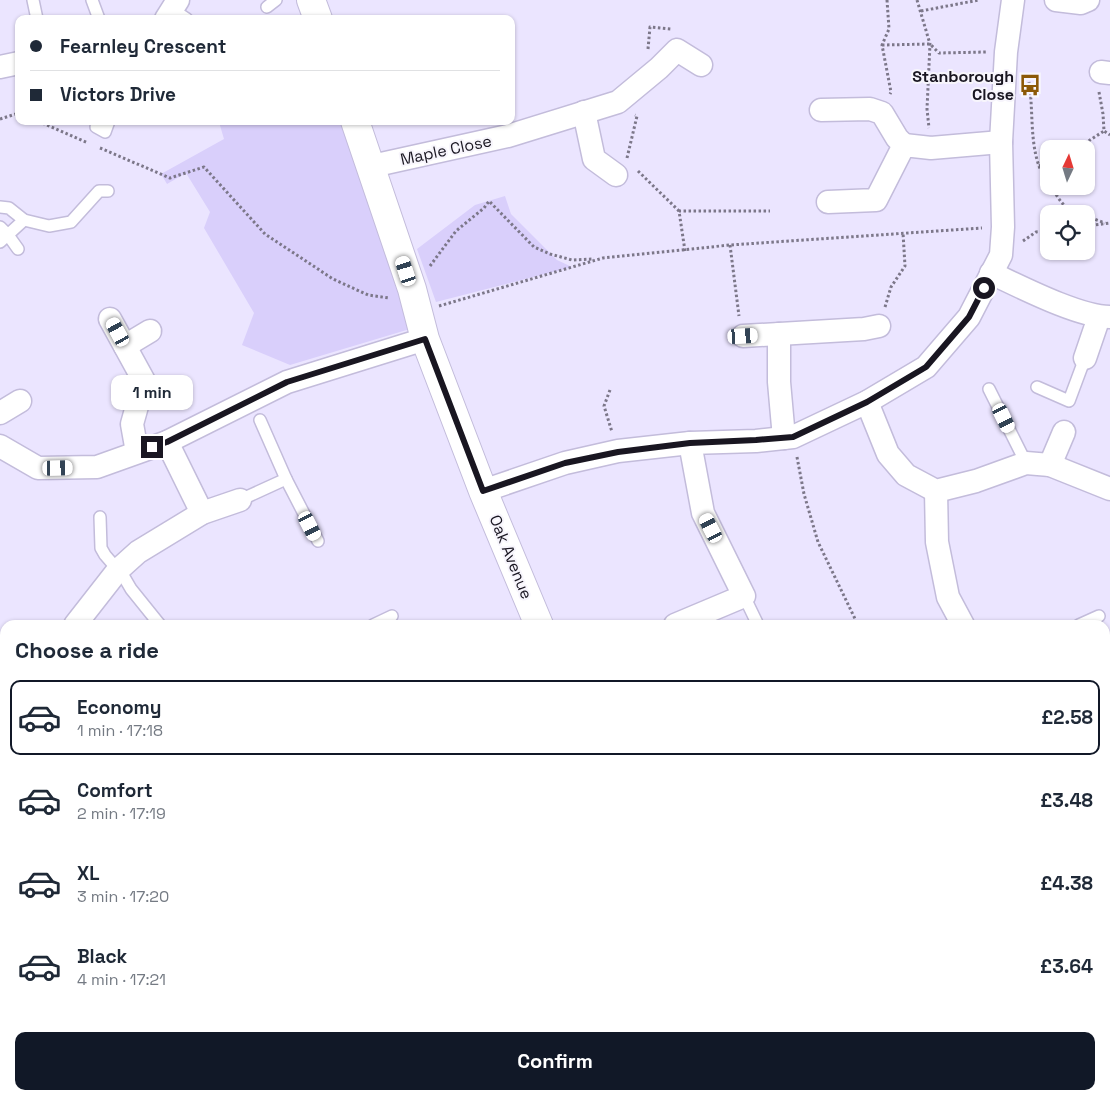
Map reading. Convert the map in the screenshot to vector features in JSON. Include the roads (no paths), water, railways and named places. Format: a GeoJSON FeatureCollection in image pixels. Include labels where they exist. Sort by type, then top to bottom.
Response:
{"type":"FeatureCollection","features":[{"type":"Feature","properties":{"kind":"street"},"geometry":{"type":"LineString","coordinates":[[311,0],[317,15]]}},
{"type":"Feature","properties":{"kind":"street"},"geometry":{"type":"LineString","coordinates":[[483,491],[565,463],[618,452],[690,443],[788,438],[867,402],[926,367],[969,317],[1001,255],[1003,227],[1001,142],[1006,52],[1013,0]]}},
{"type":"Feature","properties":{"kind":"street"},"geometry":{"type":"LineString","coordinates":[[1056,0],[1081,3],[1088,0]]}},
{"type":"Feature","properties":{"kind":"street","name":"Maple Close"},"geometry":{"type":"LineString","coordinates":[[372,166],[508,129],[584,112],[618,102],[678,41],[701,65]]}},
{"type":"Feature","properties":{"kind":"street"},"geometry":{"type":"LineString","coordinates":[[0,67],[15,64]]}},
{"type":"Feature","properties":{"kind":"street"},"geometry":{"type":"LineString","coordinates":[[821,110],[870,109],[882,113],[904,146],[932,148],[1001,142]]}},
{"type":"Feature","properties":{"kind":"street"},"geometry":{"type":"LineString","coordinates":[[584,112],[594,159],[616,174]]}},
{"type":"Feature","properties":{"kind":"street","name":"Oak Avenue"},"geometry":{"type":"LineString","coordinates":[[357,125],[372,166],[402,294],[425,339],[483,491],[536,620]]}},
{"type":"Feature","properties":{"kind":"street"},"geometry":{"type":"LineString","coordinates":[[828,202],[876,200],[904,146]]}},
{"type":"Feature","properties":{"kind":"street"},"geometry":{"type":"LineString","coordinates":[[991,273],[1051,300],[1104,317],[1085,358]]}},
{"type":"Feature","properties":{"kind":"street"},"geometry":{"type":"LineString","coordinates":[[110,319],[144,381],[132,424],[137,452]]}},
{"type":"Feature","properties":{"kind":"street"},"geometry":{"type":"LineString","coordinates":[[743,336],[878,326]]}},
{"type":"Feature","properties":{"kind":"street"},"geometry":{"type":"LineString","coordinates":[[125,346],[150,330]]}},
{"type":"Feature","properties":{"kind":"street"},"geometry":{"type":"LineString","coordinates":[[778,334],[779,382],[788,438]]}},
{"type":"Feature","properties":{"kind":"street"},"geometry":{"type":"LineString","coordinates":[[0,446],[38,468],[97,467],[167,442],[287,382],[425,339]]}},
{"type":"Feature","properties":{"kind":"street"},"geometry":{"type":"LineString","coordinates":[[0,412],[20,401]]}},
{"type":"Feature","properties":{"kind":"street"},"geometry":{"type":"LineString","coordinates":[[867,402],[888,454],[906,476],[936,491],[976,481],[1026,463],[1050,465],[1110,489]]}},
{"type":"Feature","properties":{"kind":"street"},"geometry":{"type":"LineString","coordinates":[[1050,465],[1064,432]]}},
{"type":"Feature","properties":{"kind":"street"},"geometry":{"type":"LineString","coordinates":[[167,442],[202,513]]}},
{"type":"Feature","properties":{"kind":"street"},"geometry":{"type":"LineString","coordinates":[[687,620],[744,596],[704,513],[690,443]]}},
{"type":"Feature","properties":{"kind":"street"},"geometry":{"type":"LineString","coordinates":[[936,491],[937,542],[948,597],[960,620]]}},
{"type":"Feature","properties":{"kind":"street"},"geometry":{"type":"LineString","coordinates":[[79,620],[118,570],[138,552],[202,513],[240,500]]}},
{"type":"Feature","properties":{"kind":"lane"},"geometry":{"type":"LineString","coordinates":[[33,0],[36,15]]}},
{"type":"Feature","properties":{"kind":"lane"},"geometry":{"type":"LineString","coordinates":[[92,0],[98,15]]}},
{"type":"Feature","properties":{"kind":"lane"},"geometry":{"type":"LineString","coordinates":[[96,127],[105,132],[108,125]]}},
{"type":"Feature","properties":{"kind":"lane"},"geometry":{"type":"LineString","coordinates":[[0,207],[9,208],[24,220],[49,226],[71,222],[99,191],[108,191]]}},
{"type":"Feature","properties":{"kind":"lane"},"geometry":{"type":"LineString","coordinates":[[18,250],[3,235],[24,220]]}},
{"type":"Feature","properties":{"kind":"lane"},"geometry":{"type":"LineString","coordinates":[[1037,387],[1069,401],[1085,358]]}},
{"type":"Feature","properties":{"kind":"lane"},"geometry":{"type":"LineString","coordinates":[[989,388],[1026,463]]}},
{"type":"Feature","properties":{"kind":"lane"},"geometry":{"type":"LineString","coordinates":[[260,420],[286,479],[318,541]]}},
{"type":"Feature","properties":{"kind":"lane"},"geometry":{"type":"LineString","coordinates":[[240,500],[286,479]]}},
{"type":"Feature","properties":{"kind":"lane"},"geometry":{"type":"LineString","coordinates":[[100,517],[101,548],[156,620]]}},
{"type":"Feature","properties":{"kind":"lane"},"geometry":{"type":"LineString","coordinates":[[744,596],[756,620]]}},
{"type":"Feature","properties":{"kind":"lane"},"geometry":{"type":"LineString","coordinates":[[384,620],[392,616]]}},
{"type":"Feature","properties":{"kind":"lane"},"geometry":{"type":"LineString","coordinates":[[1090,620],[1100,616]]}},
{"type":"Feature","properties":{"kind":"place","name":"Stanborough Close"},"geometry":{"type":"Point","coordinates":[1030,85]}}]}
